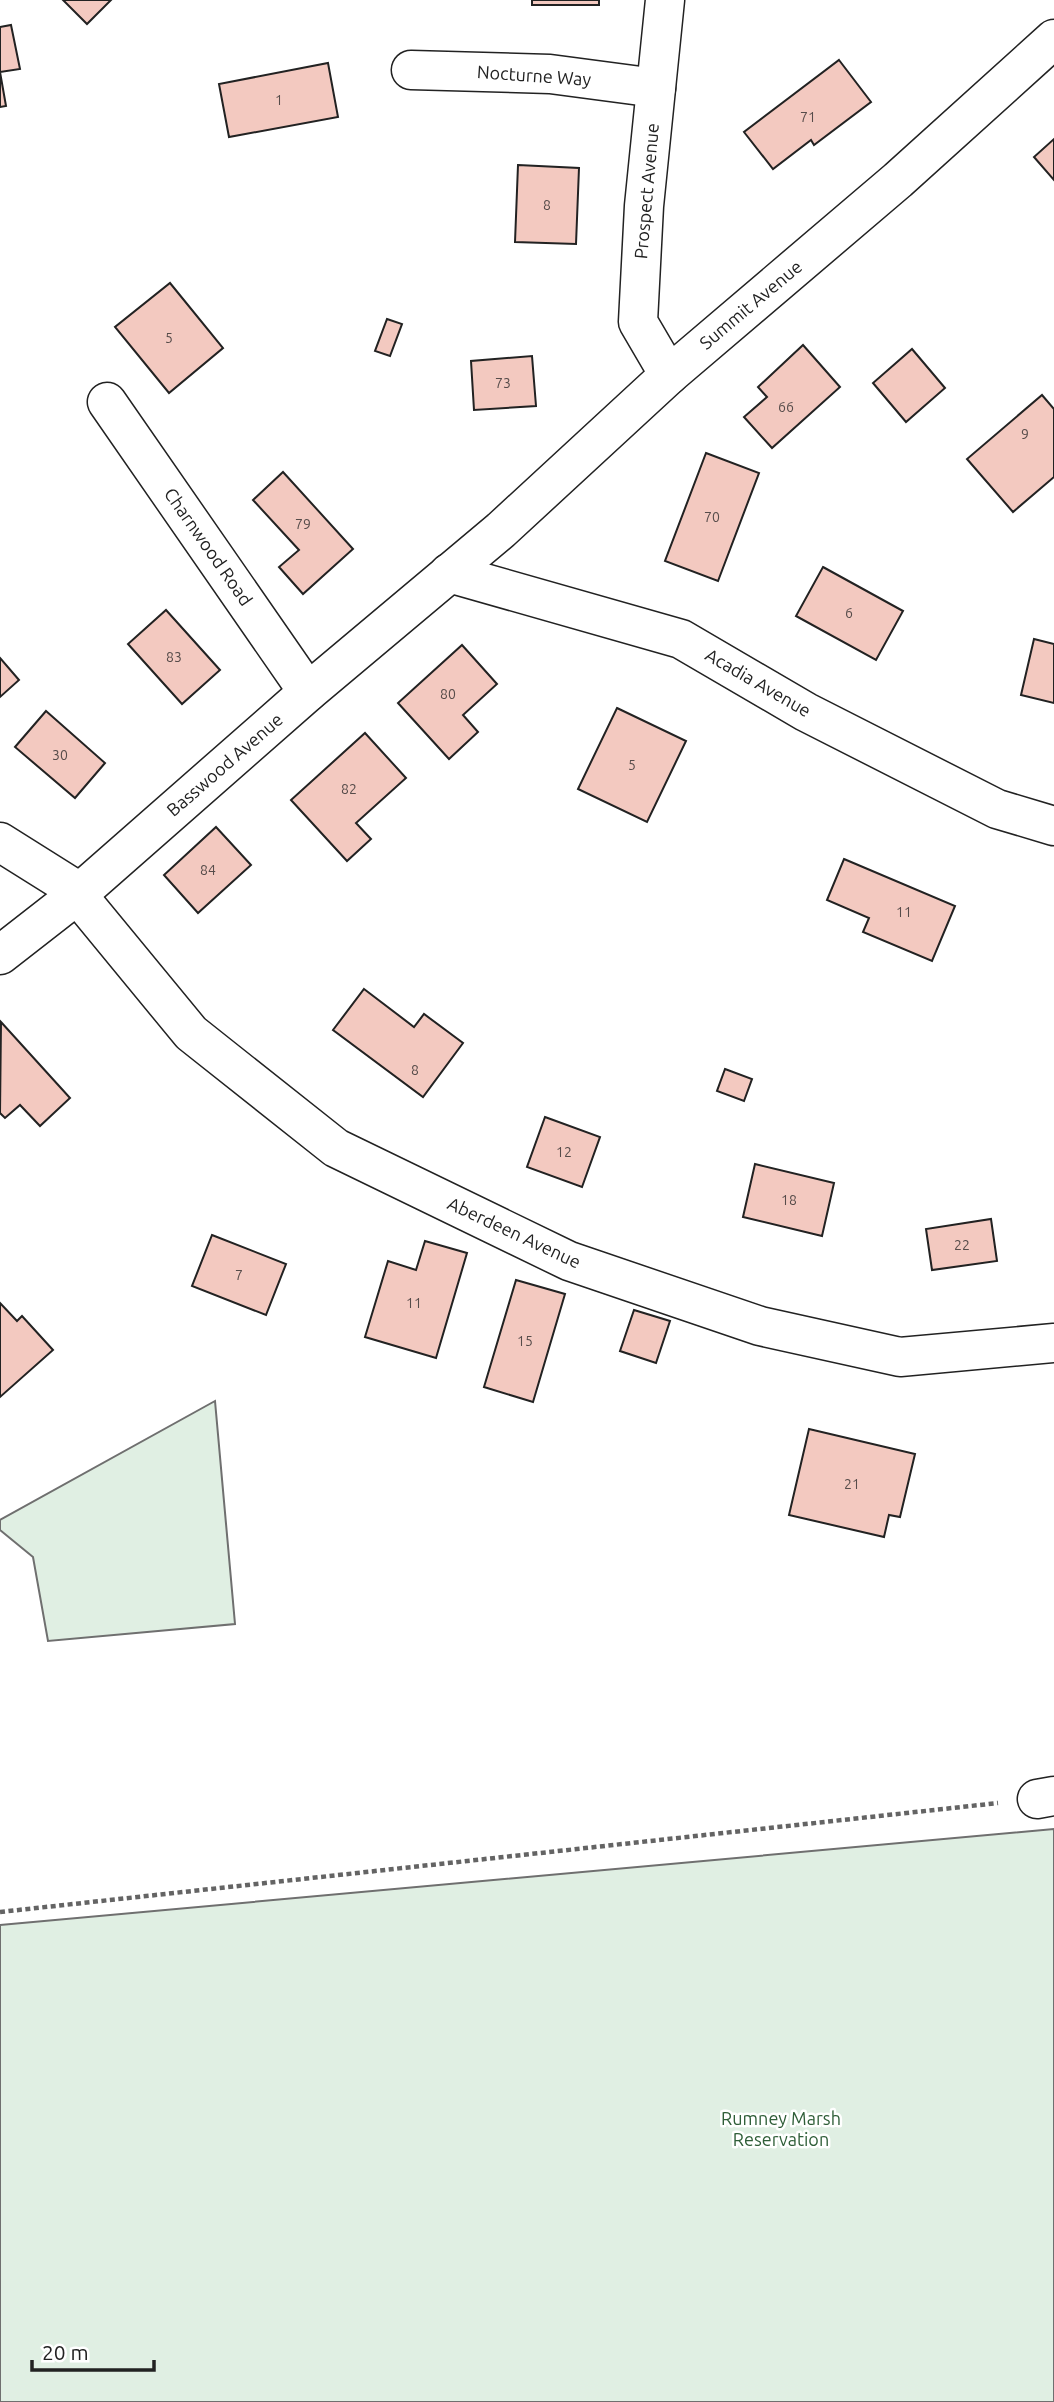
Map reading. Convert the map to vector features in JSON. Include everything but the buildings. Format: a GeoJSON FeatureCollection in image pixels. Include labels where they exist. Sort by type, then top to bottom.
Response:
{"type":"FeatureCollection","features":[{"type":"Feature","properties":{"kind":"street","name":"Prospect Avenue"},"geometry":{"type":"LineString","coordinates":[[665,0],[638,322],[669,375]]}},
{"type":"Feature","properties":{"kind":"street","name":"Summit Avenue"},"geometry":{"type":"LineString","coordinates":[[449,573],[669,375],[898,180],[1054,39]]}},
{"type":"Feature","properties":{"kind":"street","name":"Nocturne Way"},"geometry":{"type":"LineString","coordinates":[[411,70],[550,74],[656,88]]}},
{"type":"Feature","properties":{"kind":"street","name":"Charnwood Road"},"geometry":{"type":"LineString","coordinates":[[107,402],[308,692]]}},
{"type":"Feature","properties":{"kind":"street","name":"Basswood Avenue"},"geometry":{"type":"LineString","coordinates":[[0,955],[78,895],[308,692],[449,573]]}},
{"type":"Feature","properties":{"kind":"street","name":"Acadia Avenue"},"geometry":{"type":"LineString","coordinates":[[449,573],[681,639],[806,712],[997,809],[1054,826]]}},
{"type":"Feature","properties":{"kind":"street","name":"Aberdeen Avenue"},"geometry":{"type":"LineString","coordinates":[[0,842],[70,886],[191,1033],[336,1149],[569,1261],[760,1326],[900,1357],[1054,1343]]}},
{"type":"Feature","properties":{"kind":"path"},"geometry":{"type":"LineString","coordinates":[[0,1912],[1046,1798]]}},
{"type":"Feature","properties":{"kind":"green space"},"geometry":{"type":"Polygon","coordinates":[[[215,1401],[235,1624],[48,1641],[33,1557],[0,1530],[0,1520],[215,1401]]]}},
{"type":"Feature","properties":{"kind":"green space","name":"Rumney Marsh Reservation"},"geometry":{"type":"Polygon","coordinates":[[[1054,1829],[1054,2402],[0,2402],[0,1925],[1054,1829]]]}}]}
